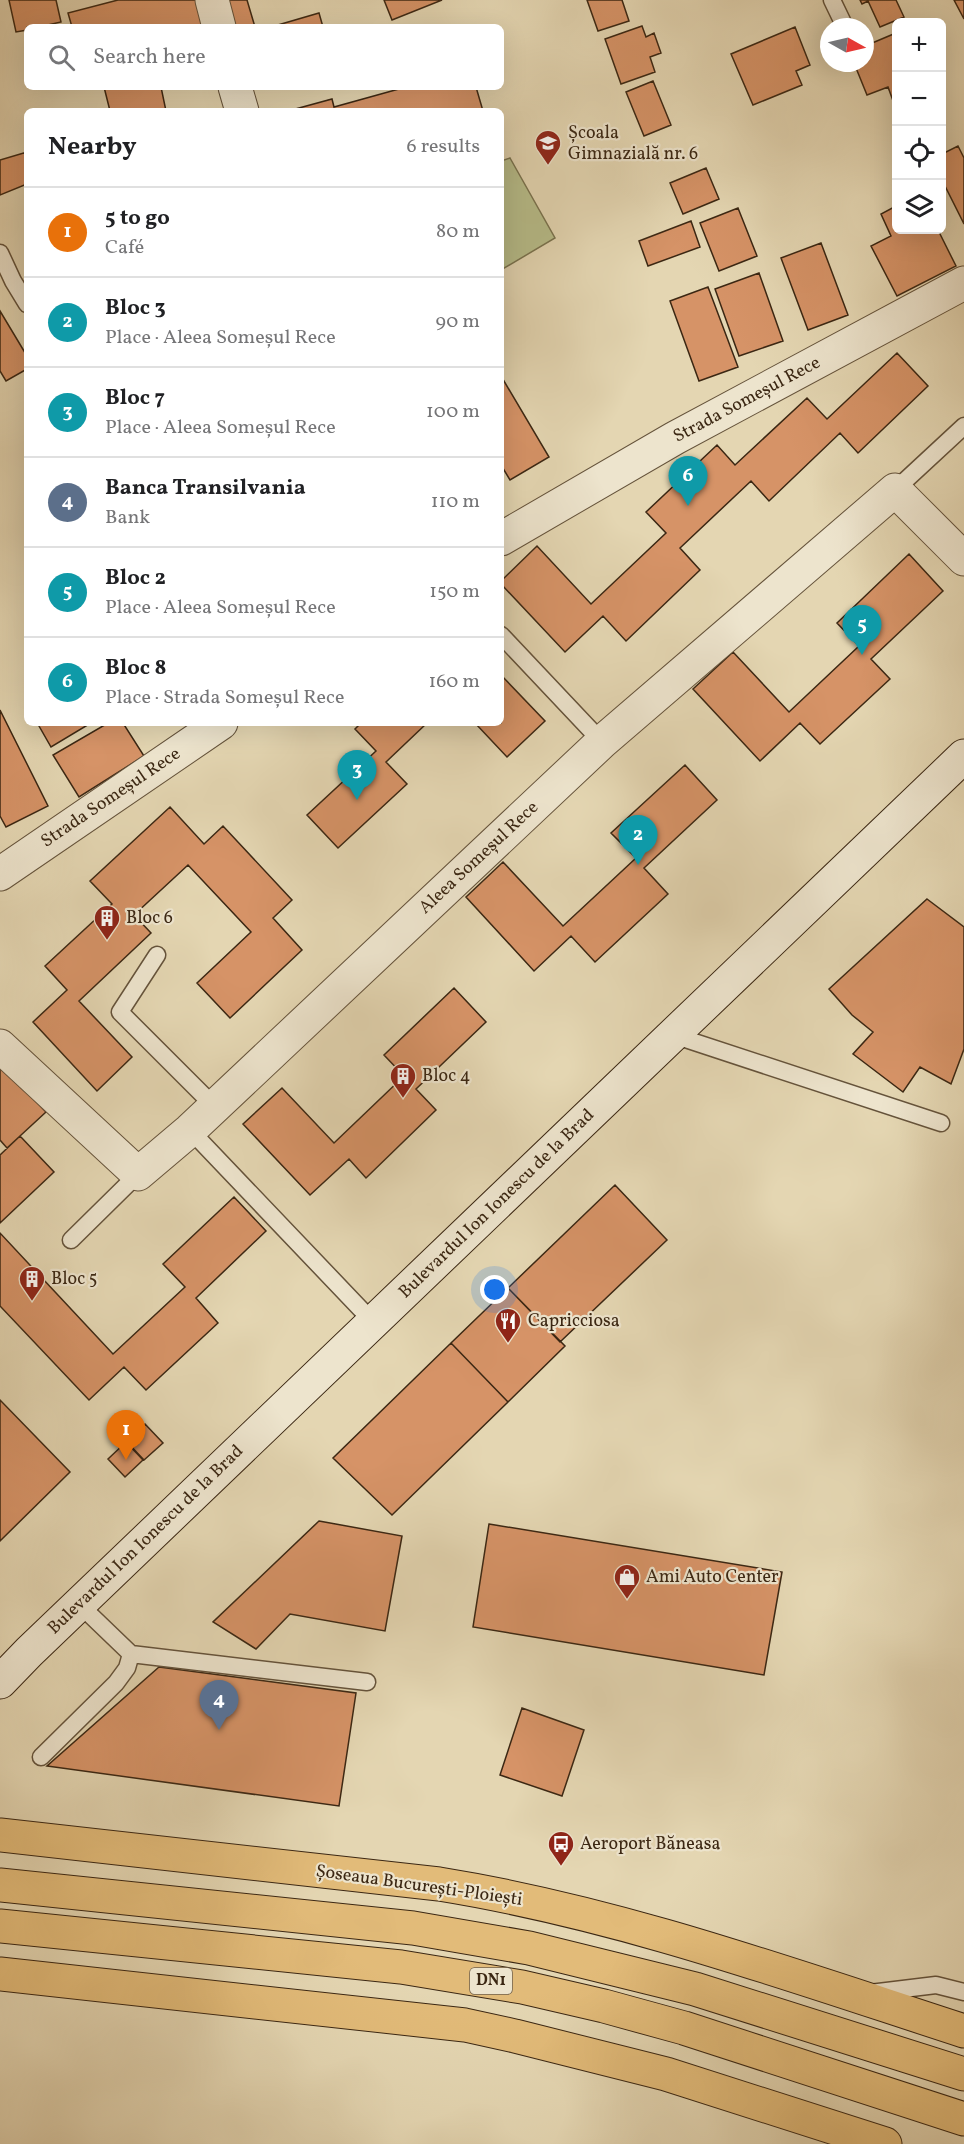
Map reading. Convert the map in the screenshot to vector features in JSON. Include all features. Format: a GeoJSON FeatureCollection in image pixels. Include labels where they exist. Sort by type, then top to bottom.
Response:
{"type":"FeatureCollection","features":[{"type":"Feature","properties":{"kind":"main road"},"geometry":{"type":"LineString","coordinates":[[0,1816],[13,1836]]}},
{"type":"Feature","properties":{"kind":"main road","name":"Șoseaua București-Ploiești"},"geometry":{"type":"LineString","coordinates":[[13,1836],[439,1884],[565,1908],[694,1943],[964,2031]]}},
{"type":"Feature","properties":{"kind":"main road","name":"DN1"},"geometry":{"type":"LineString","coordinates":[[0,1885],[414,1928],[529,1948],[695,1989],[964,2074]]}},
{"type":"Feature","properties":{"kind":"main road","name":"DN1"},"geometry":{"type":"LineString","coordinates":[[0,1926],[401,1967],[522,1987],[684,2028],[964,2119]]}},
{"type":"Feature","properties":{"kind":"main road"},"geometry":{"type":"LineString","coordinates":[[0,1974],[465,2025],[666,2074],[843,2136],[885,2144]]}},
{"type":"Feature","properties":{"kind":"street"},"geometry":{"type":"LineString","coordinates":[[212,0],[218,24]]}},
{"type":"Feature","properties":{"kind":"street"},"geometry":{"type":"LineString","coordinates":[[236,90],[241,108]]}},
{"type":"Feature","properties":{"kind":"street","name":"Strada Someșul Rece"},"geometry":{"type":"LineString","coordinates":[[504,537],[675,438],[964,283]]}},
{"type":"Feature","properties":{"kind":"street"},"geometry":{"type":"LineString","coordinates":[[895,490],[964,560]]}},
{"type":"Feature","properties":{"kind":"street","name":"Aleea Someșul Rece"},"geometry":{"type":"LineString","coordinates":[[138,1174],[190,1130],[602,742],[895,490]]}},
{"type":"Feature","properties":{"kind":"street","name":"Strada Someșul Rece"},"geometry":{"type":"LineString","coordinates":[[0,874],[217,726]]}},
{"type":"Feature","properties":{"kind":"street","name":"Bulevardul Ion Ionescu de la Brad"},"geometry":{"type":"LineString","coordinates":[[0,1682],[964,756]]}},
{"type":"Feature","properties":{"kind":"street"},"geometry":{"type":"LineString","coordinates":[[0,1046],[138,1174]]}},
{"type":"Feature","properties":{"kind":"street","name":"Bulevardul Ion Ionescu de la Brad"},"geometry":{"type":"LineString","coordinates":[[0,1667],[29,1652]]}},
{"type":"Feature","properties":{"kind":"lane"},"geometry":{"type":"LineString","coordinates":[[832,0],[841,18]]}},
{"type":"Feature","properties":{"kind":"lane"},"geometry":{"type":"LineString","coordinates":[[0,253],[24,299]]}},
{"type":"Feature","properties":{"kind":"lane"},"geometry":{"type":"LineString","coordinates":[[895,490],[964,426]]}},
{"type":"Feature","properties":{"kind":"lane"},"geometry":{"type":"LineString","coordinates":[[504,638],[602,742]]}},
{"type":"Feature","properties":{"kind":"lane"},"geometry":{"type":"LineString","coordinates":[[157,956],[120,1012],[214,1106]]}},
{"type":"Feature","properties":{"kind":"lane"},"geometry":{"type":"LineString","coordinates":[[673,1035],[941,1124]]}},
{"type":"Feature","properties":{"kind":"lane"},"geometry":{"type":"LineString","coordinates":[[190,1130],[373,1322]]}},
{"type":"Feature","properties":{"kind":"lane"},"geometry":{"type":"LineString","coordinates":[[71,1240],[138,1174]]}},
{"type":"Feature","properties":{"kind":"lane"},"geometry":{"type":"LineString","coordinates":[[79,1604],[131,1654],[367,1682]]}},
{"type":"Feature","properties":{"kind":"lane"},"geometry":{"type":"LineString","coordinates":[[41,1757],[116,1683],[127,1668],[131,1654]]}},
{"type":"Feature","properties":{"kind":"lane"},"geometry":{"type":"LineString","coordinates":[[853,1995],[936,1985],[964,1992]]}},
{"type":"Feature","properties":{"kind":"green space"},"geometry":{"type":"Polygon","coordinates":[[[510,158],[555,238],[504,268],[504,160],[510,158]]]}},
{"type":"Feature","properties":{"kind":"building"},"geometry":{"type":"Polygon","coordinates":[[[9,0],[56,0],[61,22],[24,24],[24,31],[16,32],[9,0]]]}},
{"type":"Feature","properties":{"kind":"building"},"geometry":{"type":"Polygon","coordinates":[[[118,0],[206,0],[212,24],[71,24],[68,13],[118,0]]]}},
{"type":"Feature","properties":{"kind":"building"},"geometry":{"type":"Polygon","coordinates":[[[219,0],[247,0],[254,24],[226,24],[219,0]]]}},
{"type":"Feature","properties":{"kind":"building"},"geometry":{"type":"Polygon","coordinates":[[[384,0],[442,0],[392,20],[384,0]]]}},
{"type":"Feature","properties":{"kind":"building"},"geometry":{"type":"Polygon","coordinates":[[[587,0],[622,0],[629,21],[598,31],[587,0]]]}},
{"type":"Feature","properties":{"kind":"building"},"geometry":{"type":"Polygon","coordinates":[[[860,0],[896,0],[904,17],[892,18],[892,22],[880,27],[868,1],[862,4],[860,0]]]}},
{"type":"Feature","properties":{"kind":"building"},"geometry":{"type":"Polygon","coordinates":[[[954,0],[964,0],[964,19],[954,0]]]}},
{"type":"Feature","properties":{"kind":"building"},"geometry":{"type":"Polygon","coordinates":[[[319,13],[322,24],[281,24],[319,13]]]}},
{"type":"Feature","properties":{"kind":"building"},"geometry":{"type":"Polygon","coordinates":[[[642,26],[646,37],[654,33],[661,53],[650,57],[655,72],[621,84],[605,39],[642,26]]]}},
{"type":"Feature","properties":{"kind":"building"},"geometry":{"type":"Polygon","coordinates":[[[795,27],[810,65],[796,71],[802,85],[753,105],[731,54],[795,27]]]}},
{"type":"Feature","properties":{"kind":"building"},"geometry":{"type":"Polygon","coordinates":[[[892,35],[892,98],[888,87],[867,95],[858,72],[874,72],[874,42],[892,35]]]}},
{"type":"Feature","properties":{"kind":"building"},"geometry":{"type":"Polygon","coordinates":[[[653,81],[671,125],[644,136],[626,92],[653,81]]]}},
{"type":"Feature","properties":{"kind":"building"},"geometry":{"type":"Polygon","coordinates":[[[105,90],[162,90],[165,108],[109,108],[105,90]]]}},
{"type":"Feature","properties":{"kind":"building"},"geometry":{"type":"Polygon","coordinates":[[[395,90],[477,90],[482,108],[299,108],[332,99],[334,107],[395,90]]]}},
{"type":"Feature","properties":{"kind":"building"},"geometry":{"type":"Polygon","coordinates":[[[958,146],[964,158],[964,224],[946,188],[946,152],[958,146]]]}},
{"type":"Feature","properties":{"kind":"building"},"geometry":{"type":"Polygon","coordinates":[[[24,153],[24,185],[0,195],[0,160],[24,153]]]}},
{"type":"Feature","properties":{"kind":"building"},"geometry":{"type":"Polygon","coordinates":[[[706,168],[719,199],[683,214],[670,183],[706,168]]]}},
{"type":"Feature","properties":{"kind":"building"},"geometry":{"type":"Polygon","coordinates":[[[738,208],[757,256],[719,271],[700,223],[738,208]]]}},
{"type":"Feature","properties":{"kind":"building"},"geometry":{"type":"Polygon","coordinates":[[[892,208],[892,234],[940,234],[956,266],[897,296],[871,246],[891,236],[881,214],[892,208]]]}},
{"type":"Feature","properties":{"kind":"building"},"geometry":{"type":"Polygon","coordinates":[[[691,221],[700,247],[648,266],[639,241],[691,221]]]}},
{"type":"Feature","properties":{"kind":"building"},"geometry":{"type":"Polygon","coordinates":[[[821,243],[848,315],[808,330],[781,258],[821,243]]]}},
{"type":"Feature","properties":{"kind":"building"},"geometry":{"type":"Polygon","coordinates":[[[759,273],[783,341],[739,356],[715,289],[759,273]]]}},
{"type":"Feature","properties":{"kind":"building"},"geometry":{"type":"Polygon","coordinates":[[[708,287],[738,367],[699,381],[670,301],[708,287]]]}},
{"type":"Feature","properties":{"kind":"building"},"geometry":{"type":"Polygon","coordinates":[[[0,311],[24,351],[24,371],[6,381],[0,371],[0,311]]]}},
{"type":"Feature","properties":{"kind":"building"},"geometry":{"type":"Polygon","coordinates":[[[897,353],[928,386],[858,453],[840,433],[769,501],[751,481],[680,548],[700,570],[626,641],[603,616],[565,652],[504,587],[504,578],[537,546],[591,604],[666,533],[646,512],[717,445],[735,465],[807,398],[827,419],[897,353]]]}},
{"type":"Feature","properties":{"kind":"building"},"geometry":{"type":"Polygon","coordinates":[[[504,381],[549,457],[510,480],[504,470],[504,381]]]}},
{"type":"Feature","properties":{"kind":"building"},"geometry":{"type":"Polygon","coordinates":[[[909,554],[943,591],[871,659],[890,679],[820,744],[800,723],[760,761],[693,689],[733,652],[789,712],[859,646],[837,623],[909,554]]]}},
{"type":"Feature","properties":{"kind":"building"},"geometry":{"type":"Polygon","coordinates":[[[504,678],[545,721],[507,757],[478,726],[504,726],[504,678]]]}},
{"type":"Feature","properties":{"kind":"building"},"geometry":{"type":"Polygon","coordinates":[[[0,710],[48,806],[6,827],[0,816],[0,710]]]}},
{"type":"Feature","properties":{"kind":"building"},"geometry":{"type":"Polygon","coordinates":[[[39,726],[86,726],[51,747],[39,726]]]}},
{"type":"Feature","properties":{"kind":"building"},"geometry":{"type":"Polygon","coordinates":[[[103,726],[125,726],[144,756],[79,797],[53,755],[103,726]]]}},
{"type":"Feature","properties":{"kind":"building"},"geometry":{"type":"Polygon","coordinates":[[[358,726],[424,726],[386,762],[407,784],[338,848],[307,815],[376,751],[355,729],[358,726]]]}},
{"type":"Feature","properties":{"kind":"building"},"geometry":{"type":"Polygon","coordinates":[[[685,765],[717,800],[644,868],[668,894],[595,962],[571,936],[534,971],[466,897],[503,862],[563,926],[636,858],[611,833],[685,765]]]}},
{"type":"Feature","properties":{"kind":"building","name":"Bloc 6"},"geometry":{"type":"Polygon","coordinates":[[[170,807],[204,844],[223,826],[292,900],[273,918],[302,950],[230,1018],[197,983],[251,932],[188,865],[134,915],[151,933],[79,1001],[132,1057],[97,1091],[33,1022],[67,990],[45,966],[112,904],[90,881],[170,807]]]}},
{"type":"Feature","properties":{"kind":"building"},"geometry":{"type":"Polygon","coordinates":[[[927,899],[964,927],[964,1049],[951,1084],[920,1067],[903,1092],[853,1054],[873,1032],[852,1015],[829,989],[927,899]]]}},
{"type":"Feature","properties":{"kind":"building","name":"Bloc 4"},"geometry":{"type":"Polygon","coordinates":[[[454,988],[486,1022],[416,1089],[436,1110],[366,1178],[349,1159],[310,1195],[243,1124],[282,1088],[334,1143],[404,1076],[384,1055],[454,988]]]}},
{"type":"Feature","properties":{"kind":"building"},"geometry":{"type":"Polygon","coordinates":[[[0,1063],[46,1112],[7,1148],[0,1140],[0,1063]]]}},
{"type":"Feature","properties":{"kind":"building"},"geometry":{"type":"Polygon","coordinates":[[[20,1136],[54,1172],[0,1223],[0,1155],[20,1136]]]}},
{"type":"Feature","properties":{"kind":"building"},"geometry":{"type":"Polygon","coordinates":[[[615,1185],[667,1240],[560,1342],[508,1288],[615,1185]]]}},
{"type":"Feature","properties":{"kind":"building","name":"Bloc 5"},"geometry":{"type":"Polygon","coordinates":[[[234,1197],[266,1231],[196,1298],[218,1323],[146,1390],[124,1367],[89,1400],[0,1306],[0,1233],[113,1354],[185,1287],[163,1264],[234,1197]]]}},
{"type":"Feature","properties":{"kind":"building","name":"Capricciosa"},"geometry":{"type":"Polygon","coordinates":[[[508,1288],[565,1346],[508,1402],[451,1343],[508,1288]]]}},
{"type":"Feature","properties":{"kind":"building"},"geometry":{"type":"Polygon","coordinates":[[[451,1343],[508,1402],[392,1515],[333,1458],[451,1343]]]}},
{"type":"Feature","properties":{"kind":"building"},"geometry":{"type":"Polygon","coordinates":[[[0,1400],[70,1472],[0,1541],[0,1400]]]}},
{"type":"Feature","properties":{"kind":"building"},"geometry":{"type":"Polygon","coordinates":[[[145,1424],[163,1443],[144,1460],[127,1442],[145,1424]]]}},
{"type":"Feature","properties":{"kind":"building"},"geometry":{"type":"Polygon","coordinates":[[[126,1442],[143,1460],[125,1477],[108,1459],[126,1442]]]}},
{"type":"Feature","properties":{"kind":"building"},"geometry":{"type":"Polygon","coordinates":[[[319,1521],[402,1536],[385,1631],[290,1614],[256,1649],[213,1622],[319,1521]]]}},
{"type":"Feature","properties":{"kind":"building","name":"Ami Auto Center"},"geometry":{"type":"Polygon","coordinates":[[[489,1524],[782,1572],[764,1675],[473,1627],[489,1524]]]}},
{"type":"Feature","properties":{"kind":"building"},"geometry":{"type":"Polygon","coordinates":[[[159,1667],[356,1693],[339,1806],[47,1766],[159,1667]]]}},
{"type":"Feature","properties":{"kind":"building"},"geometry":{"type":"Polygon","coordinates":[[[522,1708],[584,1730],[562,1796],[500,1775],[522,1708]]]}},
{"type":"Feature","properties":{"kind":"place","name":"Școala Gimnazială nr. 6"},"geometry":{"type":"Point","coordinates":[548,166]}},
{"type":"Feature","properties":{"kind":"place","name":"Bloc 8"},"geometry":{"type":"Point","coordinates":[688,506]}},
{"type":"Feature","properties":{"kind":"place","name":"Bloc 2"},"geometry":{"type":"Point","coordinates":[862,655]}},
{"type":"Feature","properties":{"kind":"place","name":"Bloc 7"},"geometry":{"type":"Point","coordinates":[357,800]}},
{"type":"Feature","properties":{"kind":"place","name":"Bloc 3"},"geometry":{"type":"Point","coordinates":[638,865]}},
{"type":"Feature","properties":{"kind":"place","name":"Bloc 6"},"geometry":{"type":"Point","coordinates":[107,941]}},
{"type":"Feature","properties":{"kind":"place","name":"Bloc 4"},"geometry":{"type":"Point","coordinates":[403,1099]}},
{"type":"Feature","properties":{"kind":"place","name":"Bloc 5"},"geometry":{"type":"Point","coordinates":[32,1302]}},
{"type":"Feature","properties":{"kind":"place","name":"Capricciosa"},"geometry":{"type":"Point","coordinates":[508,1344]}},
{"type":"Feature","properties":{"kind":"place","name":"5 to go"},"geometry":{"type":"Point","coordinates":[126,1460]}},
{"type":"Feature","properties":{"kind":"place","name":"Ami Auto Center"},"geometry":{"type":"Point","coordinates":[627,1600]}},
{"type":"Feature","properties":{"kind":"place","name":"Banca Transilvania"},"geometry":{"type":"Point","coordinates":[219,1730]}},
{"type":"Feature","properties":{"kind":"place","name":"Aeroport Băneasa"},"geometry":{"type":"Point","coordinates":[561,1867]}}]}
